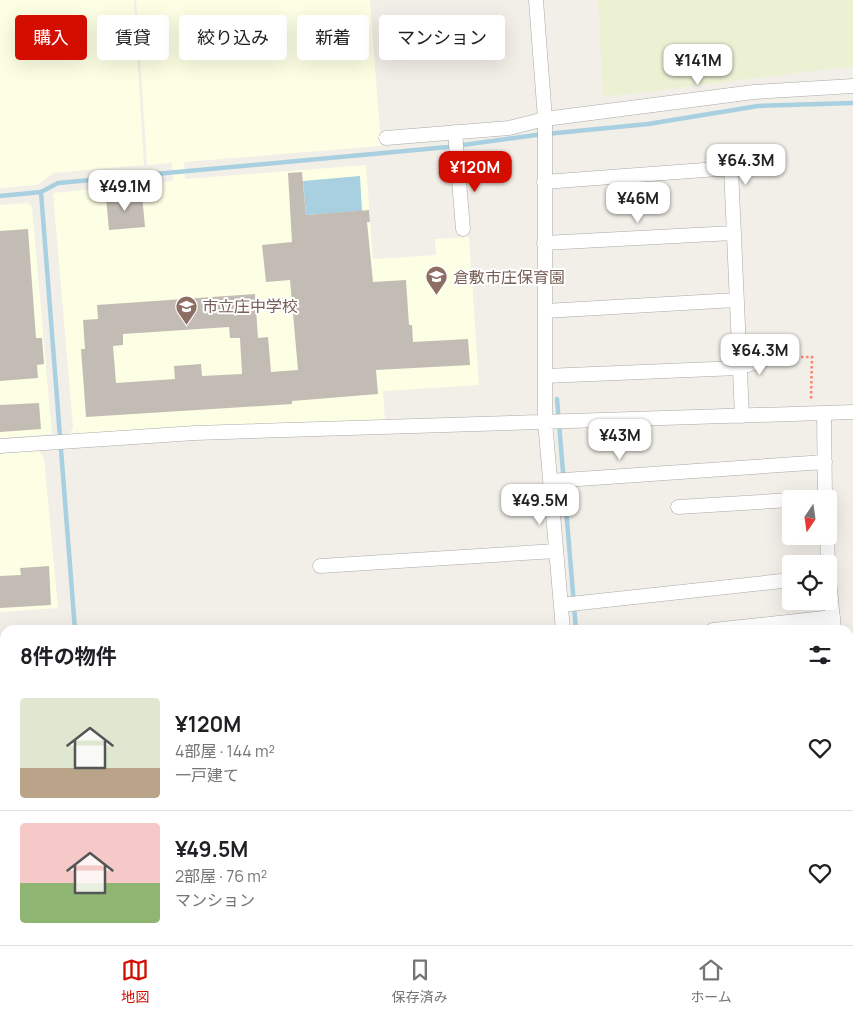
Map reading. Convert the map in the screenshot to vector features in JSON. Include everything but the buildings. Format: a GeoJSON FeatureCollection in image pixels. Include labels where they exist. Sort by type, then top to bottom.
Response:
{"type":"FeatureCollection","features":[{"type":"Feature","properties":{"kind":"street"},"geometry":{"type":"LineString","coordinates":[[536,0],[545,124],[545,376],[554,421],[559,480],[556,551],[570,605],[564,625]]}},
{"type":"Feature","properties":{"kind":"street"},"geometry":{"type":"LineString","coordinates":[[386,138],[455,135],[545,124],[754,92],[853,86]]}},
{"type":"Feature","properties":{"kind":"street"},"geometry":{"type":"LineString","coordinates":[[455,135],[463,229]]}},
{"type":"Feature","properties":{"kind":"street"},"geometry":{"type":"LineString","coordinates":[[544,182],[730,168],[738,368],[742,416]]}},
{"type":"Feature","properties":{"kind":"street"},"geometry":{"type":"LineString","coordinates":[[544,243],[733,233]]}},
{"type":"Feature","properties":{"kind":"street"},"geometry":{"type":"LineString","coordinates":[[545,311],[736,300]]}},
{"type":"Feature","properties":{"kind":"street"},"geometry":{"type":"LineString","coordinates":[[545,376],[738,368],[772,356]]}},
{"type":"Feature","properties":{"kind":"street"},"geometry":{"type":"LineString","coordinates":[[0,446],[195,433],[853,412]]}},
{"type":"Feature","properties":{"kind":"street"},"geometry":{"type":"LineString","coordinates":[[818,413],[825,462],[825,490]]}},
{"type":"Feature","properties":{"kind":"street"},"geometry":{"type":"LineString","coordinates":[[559,480],[825,462]]}},
{"type":"Feature","properties":{"kind":"street"},"geometry":{"type":"LineString","coordinates":[[678,507],[782,501]]}},
{"type":"Feature","properties":{"kind":"street"},"geometry":{"type":"LineString","coordinates":[[320,566],[556,551]]}},
{"type":"Feature","properties":{"kind":"street"},"geometry":{"type":"LineString","coordinates":[[570,605],[782,581]]}},
{"type":"Feature","properties":{"kind":"street"},"geometry":{"type":"LineString","coordinates":[[813,625],[833,624],[832,610]]}},
{"type":"Feature","properties":{"kind":"street"},"geometry":{"type":"LineString","coordinates":[[698,945],[704,945]]}},
{"type":"Feature","properties":{"kind":"path"},"geometry":{"type":"LineString","coordinates":[[772,356],[812,357],[818,413]]}},
{"type":"Feature","properties":{"kind":"shaded area"},"geometry":{"type":"Polygon","coordinates":[[[0,0],[134,0],[135,15],[97,15],[97,60],[138,60],[144,165],[53,173],[37,185],[0,188],[0,0]]]}},
{"type":"Feature","properties":{"kind":"shaded area"},"geometry":{"type":"Polygon","coordinates":[[[136,0],[370,0],[381,146],[184,162],[185,179],[366,165],[373,259],[436,255],[435,239],[469,237],[479,385],[383,391],[385,422],[306,423],[69,436],[73,427],[53,193],[173,181],[172,163],[147,165],[140,60],[169,60],[169,15],[137,15],[136,0]]]}},
{"type":"Feature","properties":{"kind":"shaded area"},"geometry":{"type":"Polygon","coordinates":[[[598,0],[853,0],[853,66],[603,97],[598,0]]]}},
{"type":"Feature","properties":{"kind":"shaded area"},"geometry":{"type":"Polygon","coordinates":[[[28,203],[32,207],[52,434],[0,438],[0,205],[28,203]]]}},
{"type":"Feature","properties":{"kind":"shaded area"},"geometry":{"type":"Polygon","coordinates":[[[39,450],[44,458],[58,608],[0,612],[0,454],[39,450]]]}},
{"type":"Feature","properties":{"kind":"water"},"geometry":{"type":"Polygon","coordinates":[[[360,176],[362,211],[306,215],[303,181],[360,176]]]}},
{"type":"Feature","properties":{"kind":"waterway"},"geometry":{"type":"LineString","coordinates":[[0,196],[41,192],[58,183],[448,147],[536,135],[648,124],[758,106],[853,103]]}},
{"type":"Feature","properties":{"kind":"waterway"},"geometry":{"type":"LineString","coordinates":[[41,192],[75,625]]}},
{"type":"Feature","properties":{"kind":"waterway"},"geometry":{"type":"LineString","coordinates":[[557,399],[576,625]]}},
{"type":"Feature","properties":{"kind":"place","name":"倉敷市庄保育園"},"geometry":{"type":"Point","coordinates":[437,296]}},
{"type":"Feature","properties":{"kind":"place","name":"市立庄中学校"},"geometry":{"type":"Point","coordinates":[186,325]}}]}
